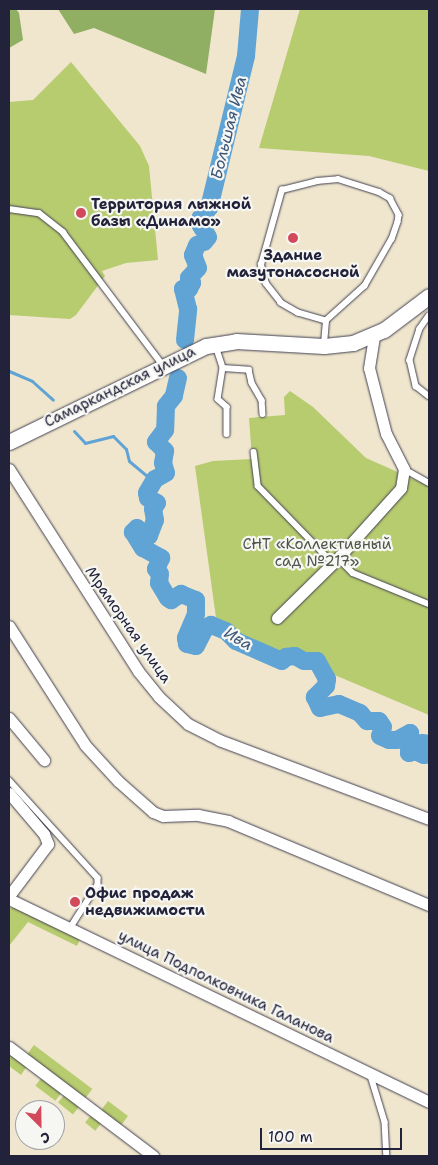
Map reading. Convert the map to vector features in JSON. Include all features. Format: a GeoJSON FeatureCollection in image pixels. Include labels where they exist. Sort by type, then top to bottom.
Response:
{"type":"FeatureCollection","features":[{"type":"Feature","properties":{"kind":"street","name":"Самаркандская улица"},"geometry":{"type":"LineString","coordinates":[[9,442],[162,365],[215,344],[246,341],[324,346],[374,336],[429,296]]}},
{"type":"Feature","properties":{"kind":"street"},"geometry":{"type":"LineString","coordinates":[[277,618],[335,560],[401,488],[404,469],[386,434],[371,378],[369,358],[374,336]]}},
{"type":"Feature","properties":{"kind":"street","name":"Мраморная улица"},"geometry":{"type":"LineString","coordinates":[[9,469],[138,671],[181,718],[219,740],[429,819]]}},
{"type":"Feature","properties":{"kind":"street"},"geometry":{"type":"LineString","coordinates":[[9,626],[86,745],[118,781],[154,812],[164,816],[198,815],[228,821],[429,905]]}},
{"type":"Feature","properties":{"kind":"street"},"geometry":{"type":"LineString","coordinates":[[9,718],[44,760]]}},
{"type":"Feature","properties":{"kind":"street"},"geometry":{"type":"LineString","coordinates":[[9,794],[44,834],[48,844],[9,897]]}},
{"type":"Feature","properties":{"kind":"street","name":"улица Подполковника Галанова"},"geometry":{"type":"LineString","coordinates":[[9,897],[70,929],[429,1102]]}},
{"type":"Feature","properties":{"kind":"street"},"geometry":{"type":"LineString","coordinates":[[9,1047],[154,1156]]}},
{"type":"Feature","properties":{"kind":"lane"},"geometry":{"type":"LineString","coordinates":[[324,346],[326,321],[365,286],[392,240],[398,222],[390,198],[379,192],[338,179],[317,181],[282,190],[261,265],[266,284],[281,303],[298,313],[326,321]]}},
{"type":"Feature","properties":{"kind":"lane"},"geometry":{"type":"LineString","coordinates":[[9,209],[40,213],[64,232],[162,365]]}},
{"type":"Feature","properties":{"kind":"lane"},"geometry":{"type":"LineString","coordinates":[[429,316],[420,329],[410,360],[416,386],[429,396]]}},
{"type":"Feature","properties":{"kind":"lane"},"geometry":{"type":"LineString","coordinates":[[215,344],[223,368],[218,399],[227,407],[227,434]]}},
{"type":"Feature","properties":{"kind":"lane"},"geometry":{"type":"LineString","coordinates":[[223,368],[249,370],[252,383],[262,400],[263,414]]}},
{"type":"Feature","properties":{"kind":"lane"},"geometry":{"type":"LineString","coordinates":[[254,452],[258,486],[335,560],[353,573],[429,604]]}},
{"type":"Feature","properties":{"kind":"lane"},"geometry":{"type":"LineString","coordinates":[[404,469],[429,483]]}},
{"type":"Feature","properties":{"kind":"lane"},"geometry":{"type":"LineString","coordinates":[[9,780],[98,878],[96,888],[70,929]]}},
{"type":"Feature","properties":{"kind":"lane"},"geometry":{"type":"LineString","coordinates":[[371,1074],[385,1122],[387,1156]]}},
{"type":"Feature","properties":{"kind":"green space"},"geometry":{"type":"Polygon","coordinates":[[[9,9],[16,9],[19,13],[23,40],[9,48],[9,9]]]}},
{"type":"Feature","properties":{"kind":"green space"},"geometry":{"type":"Polygon","coordinates":[[[58,9],[215,9],[206,74],[94,28],[74,34],[58,9]]]}},
{"type":"Feature","properties":{"kind":"green space"},"geometry":{"type":"Polygon","coordinates":[[[300,9],[429,9],[429,171],[369,156],[259,148],[300,9]]]}},
{"type":"Feature","properties":{"kind":"green space","name":"Территория лыжной базы «Динамо»"},"geometry":{"type":"Polygon","coordinates":[[[71,62],[140,146],[149,166],[158,260],[126,263],[102,271],[105,276],[76,315],[70,319],[9,315],[9,102],[33,100],[71,62]]]}},
{"type":"Feature","properties":{"kind":"green space","name":"СНТ «Коллективный сад №217»"},"geometry":{"type":"Polygon","coordinates":[[[290,391],[313,407],[366,458],[429,486],[429,715],[217,625],[195,466],[213,461],[252,459],[249,418],[285,415],[284,397],[290,391]]]}},
{"type":"Feature","properties":{"kind":"green space"},"geometry":{"type":"Polygon","coordinates":[[[14,907],[80,939],[77,946],[28,922],[9,946],[9,909],[14,907]]]}},
{"type":"Feature","properties":{"kind":"green space"},"geometry":{"type":"Polygon","coordinates":[[[34,1045],[92,1089],[84,1099],[26,1055],[34,1045]]]}},
{"type":"Feature","properties":{"kind":"green space"},"geometry":{"type":"Polygon","coordinates":[[[9,1054],[27,1066],[21,1075],[9,1066],[9,1054]]]}},
{"type":"Feature","properties":{"kind":"green space"},"geometry":{"type":"Polygon","coordinates":[[[42,1077],[62,1092],[54,1100],[35,1086],[42,1077]]]}},
{"type":"Feature","properties":{"kind":"green space"},"geometry":{"type":"Polygon","coordinates":[[[65,1094],[80,1106],[73,1115],[65,1108],[65,1100],[60,1100],[65,1094]]]}},
{"type":"Feature","properties":{"kind":"green space"},"geometry":{"type":"Polygon","coordinates":[[[108,1101],[128,1116],[120,1126],[100,1111],[108,1101]]]}},
{"type":"Feature","properties":{"kind":"green space"},"geometry":{"type":"Polygon","coordinates":[[[92,1114],[102,1122],[95,1131],[85,1123],[92,1114]]]}},
{"type":"Feature","properties":{"kind":"waterway","name":"Большая Ива"},"geometry":{"type":"LineString","coordinates":[[204,242],[208,237],[201,226],[201,217],[209,208],[246,56],[250,9]]}},
{"type":"Feature","properties":{"kind":"waterway","name":"Большая Ива"},"geometry":{"type":"LineString","coordinates":[[185,340],[188,309],[183,289],[189,289],[192,283],[189,278],[198,268],[193,255],[197,245]]}},
{"type":"Feature","properties":{"kind":"waterway"},"geometry":{"type":"LineString","coordinates":[[9,371],[32,381],[53,400]]}},
{"type":"Feature","properties":{"kind":"waterway","name":"Ива"},"geometry":{"type":"LineString","coordinates":[[178,378],[174,396],[166,406],[165,430],[156,442],[165,451],[163,463],[166,473],[155,479],[147,493],[148,498],[157,503],[153,509],[155,520],[149,536],[143,536],[137,528],[133,532],[143,548],[161,558],[156,569],[160,574],[159,583],[168,598],[171,600],[181,594],[196,600],[196,614],[186,638],[187,644],[196,646],[205,628],[211,625],[226,631],[236,641],[282,661],[286,657],[295,656],[304,661],[317,661],[327,679],[326,686],[315,697],[320,708],[339,704],[360,713],[367,721],[379,721],[383,727],[380,736],[389,740],[397,740],[410,733],[409,753],[415,751],[424,755],[427,751],[422,743],[429,744]]}},
{"type":"Feature","properties":{"kind":"waterway"},"geometry":{"type":"LineString","coordinates":[[74,431],[85,443],[113,436],[126,449],[129,461],[154,482]]}},
{"type":"Feature","properties":{"kind":"place","name":"Территория лыжной базы «Динамо»"},"geometry":{"type":"Point","coordinates":[81,213]}},
{"type":"Feature","properties":{"kind":"place","name":"Здание мазутонасосной"},"geometry":{"type":"Point","coordinates":[293,238]}},
{"type":"Feature","properties":{"kind":"place","name":"Офис продаж недвижимости"},"geometry":{"type":"Point","coordinates":[75,902]}}]}
